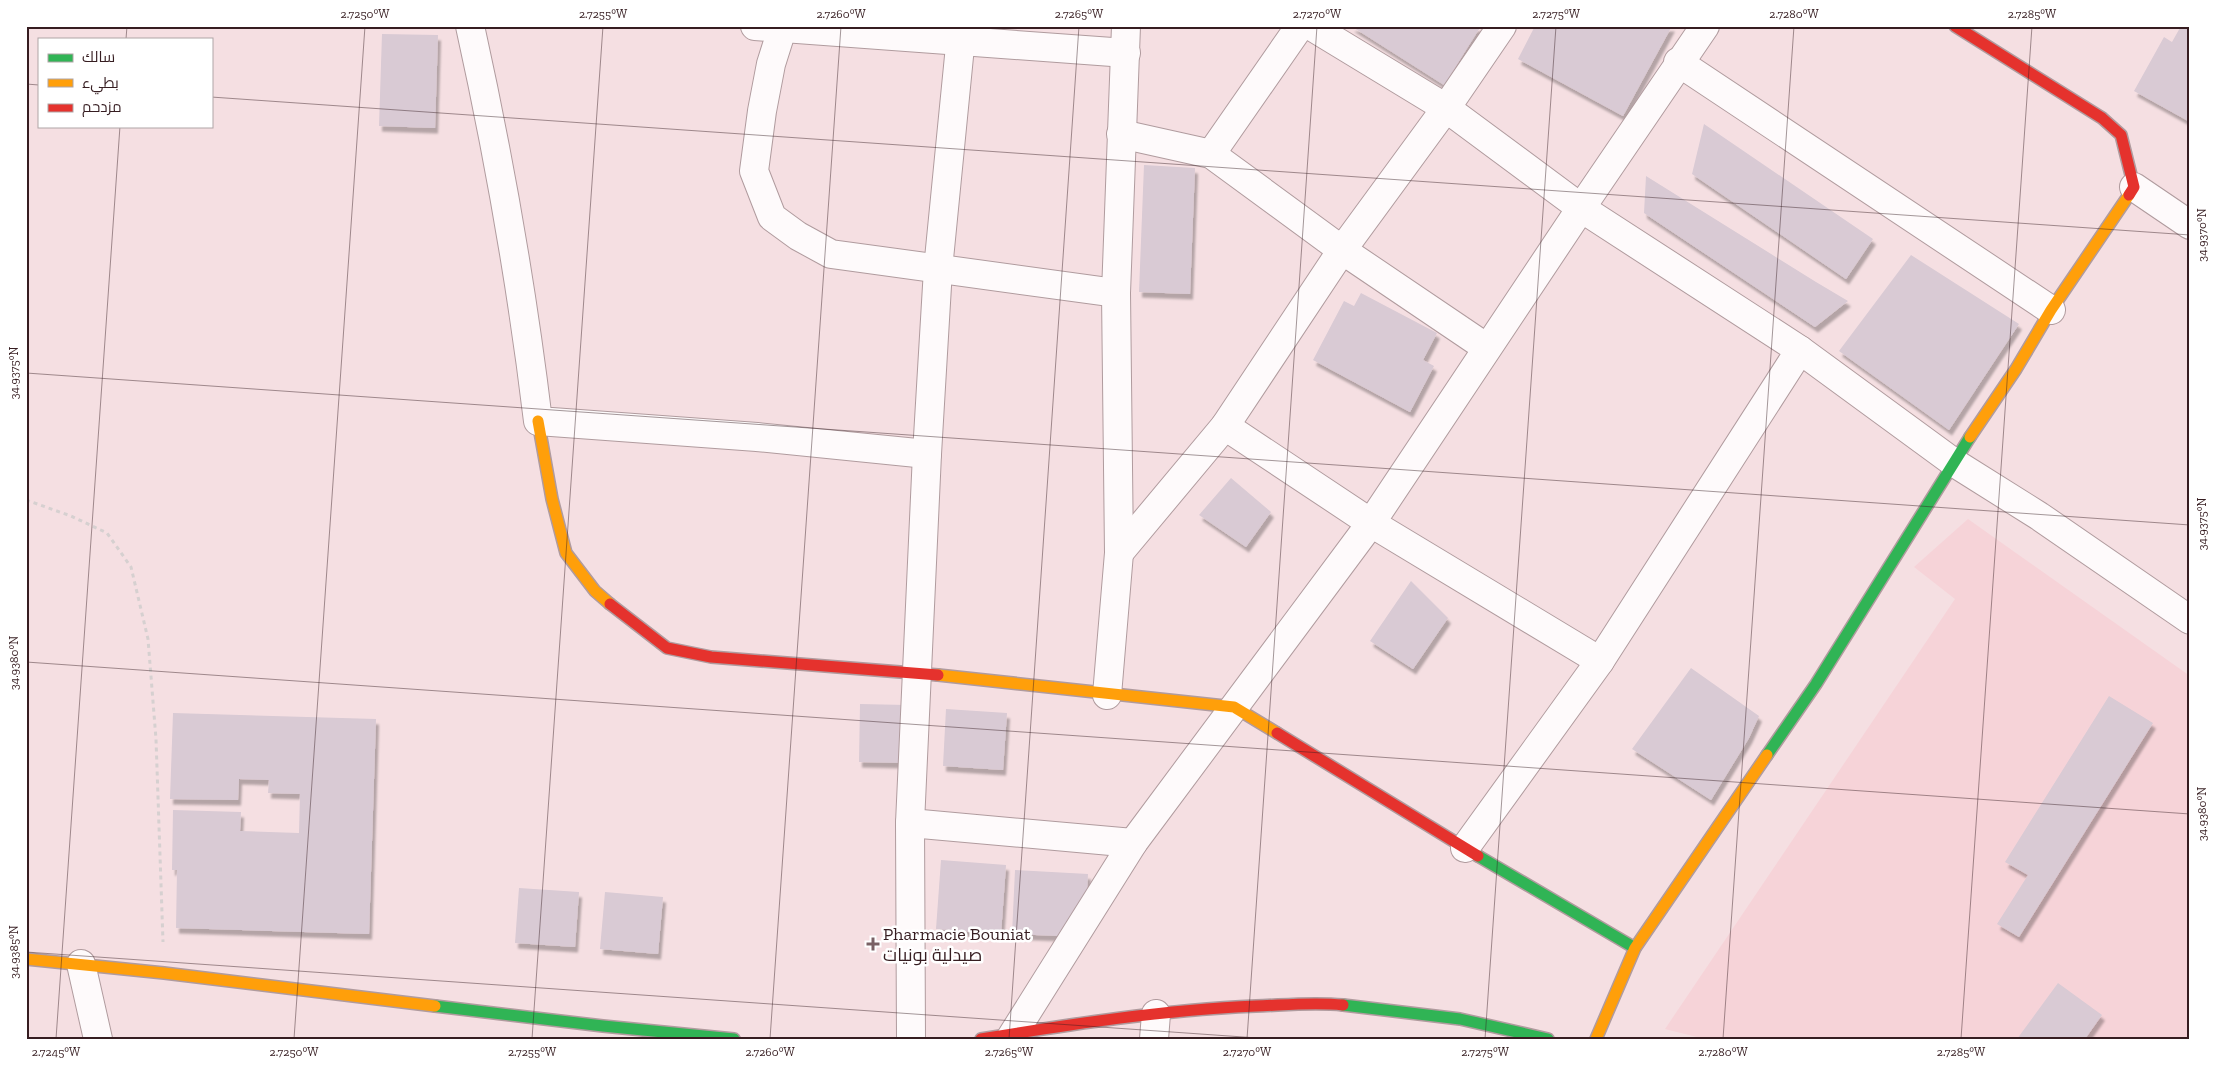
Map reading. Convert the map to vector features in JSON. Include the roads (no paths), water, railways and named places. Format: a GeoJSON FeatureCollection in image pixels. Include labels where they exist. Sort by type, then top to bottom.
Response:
{"type":"FeatureCollection","features":[{"type":"Feature","properties":{"kind":"street"},"geometry":{"type":"LineString","coordinates":[[470,26],[487,104],[526,318],[538,421],[552,499],[566,553],[595,591],[631,622],[667,648],[711,657],[917,673],[1107,695],[1234,707],[1465,848],[1635,948]]}},
{"type":"Feature","properties":{"kind":"street"},"geometry":{"type":"LineString","coordinates":[[755,26],[1126,40],[1116,293],[1119,553],[1107,695]]}},
{"type":"Feature","properties":{"kind":"street"},"geometry":{"type":"LineString","coordinates":[[1211,154],[1300,26]]}},
{"type":"Feature","properties":{"kind":"street"},"geometry":{"type":"LineString","coordinates":[[1311,26],[1446,108],[1581,208],[1800,350],[1953,462],[2039,516],[2190,620]]}},
{"type":"Feature","properties":{"kind":"street"},"geometry":{"type":"LineString","coordinates":[[1119,553],[1225,426],[1342,250],[1446,108],[1502,26]]}},
{"type":"Feature","properties":{"kind":"street"},"geometry":{"type":"LineString","coordinates":[[1011,1036],[1133,843],[1371,523],[1678,62],[1705,26]]}},
{"type":"Feature","properties":{"kind":"street"},"geometry":{"type":"LineString","coordinates":[[1596,1039],[1635,948],[1816,684],[1953,462],[2016,369],[2051,310],[2134,188],[2130,165],[2121,135],[2102,118],[1955,26]]}},
{"type":"Feature","properties":{"kind":"street"},"geometry":{"type":"LineString","coordinates":[[783,27],[770,74],[754,171],[772,217],[798,236],[831,254],[1116,293]]}},
{"type":"Feature","properties":{"kind":"street"},"geometry":{"type":"LineString","coordinates":[[911,1039],[910,823],[927,454],[938,269],[961,33]]}},
{"type":"Feature","properties":{"kind":"street"},"geometry":{"type":"LineString","coordinates":[[1678,62],[2051,310]]}},
{"type":"Feature","properties":{"kind":"street"},"geometry":{"type":"LineString","coordinates":[[1121,134],[1211,154],[1342,250],[1487,348]]}},
{"type":"Feature","properties":{"kind":"street"},"geometry":{"type":"LineString","coordinates":[[2134,188],[2190,225]]}},
{"type":"Feature","properties":{"kind":"street"},"geometry":{"type":"LineString","coordinates":[[1465,848],[1600,662],[1800,350]]}},
{"type":"Feature","properties":{"kind":"street"},"geometry":{"type":"LineString","coordinates":[[538,421],[757,437],[927,454]]}},
{"type":"Feature","properties":{"kind":"street"},"geometry":{"type":"LineString","coordinates":[[1225,426],[1371,523],[1600,662]]}},
{"type":"Feature","properties":{"kind":"street"},"geometry":{"type":"LineString","coordinates":[[910,823],[1133,843]]}},
{"type":"Feature","properties":{"kind":"street"},"geometry":{"type":"LineString","coordinates":[[26,959],[164,973],[603,1032],[734,1039]]}},
{"type":"Feature","properties":{"kind":"street"},"geometry":{"type":"LineString","coordinates":[[81,964],[98,1039]]}},
{"type":"Feature","properties":{"kind":"street"},"geometry":{"type":"LineString","coordinates":[[982,1039],[1011,1036],[1088,1021],[1155,1027],[1225,1007],[1322,1003],[1460,1020],[1548,1039]]}},
{"type":"Feature","properties":{"kind":"place","name":"Pharmacie Bouniat صيدلية بونيات"},"geometry":{"type":"Point","coordinates":[873,944]}}]}
